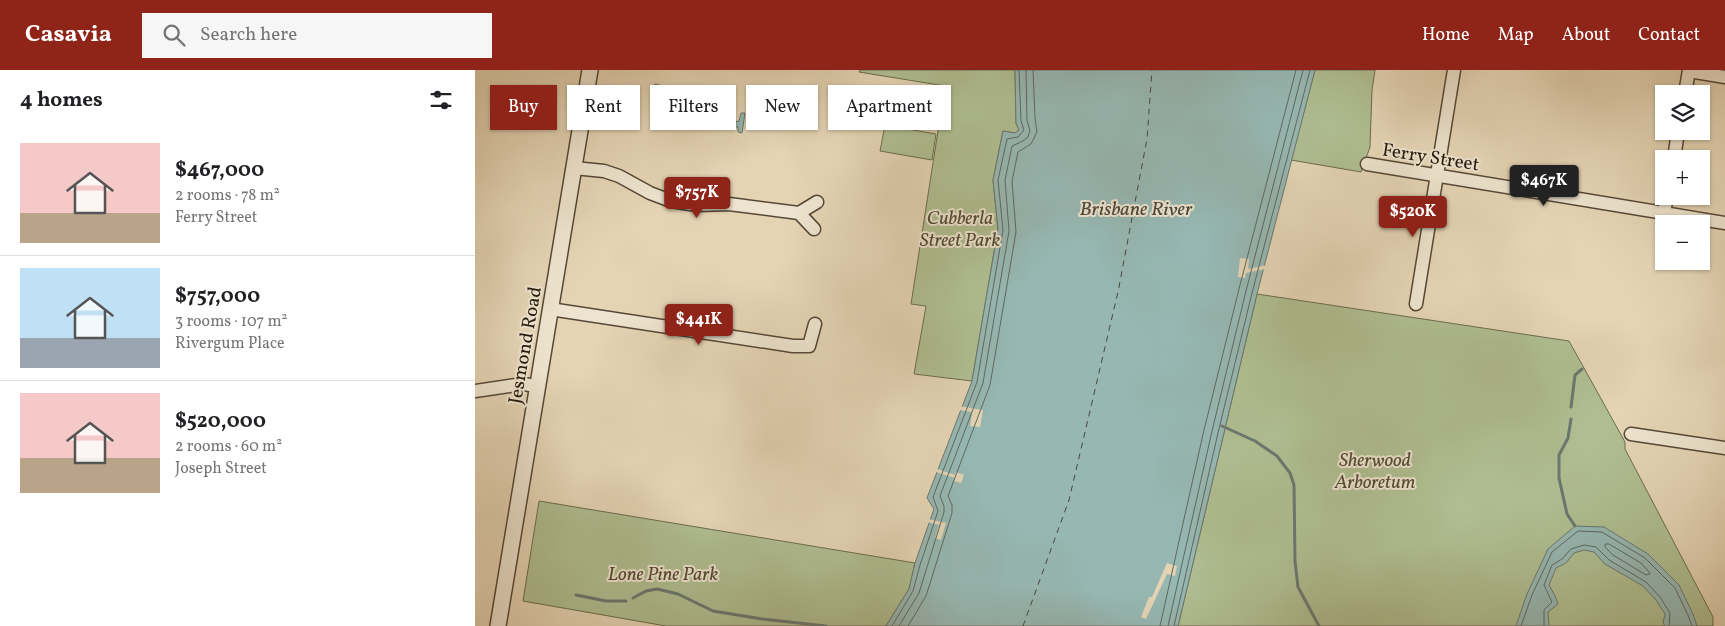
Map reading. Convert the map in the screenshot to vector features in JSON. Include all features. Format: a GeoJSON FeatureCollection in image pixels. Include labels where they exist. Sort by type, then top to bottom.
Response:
{"type":"FeatureCollection","features":[{"type":"Feature","properties":{"kind":"street","name":"Jesmond Road"},"geometry":{"type":"LineString","coordinates":[[498,626],[589,70]]}},
{"type":"Feature","properties":{"kind":"street"},"geometry":{"type":"LineString","coordinates":[[1416,304],[1454,70]]}},
{"type":"Feature","properties":{"kind":"street"},"geometry":{"type":"LineString","coordinates":[[1686,85],[1689,70],[1725,76]]}},
{"type":"Feature","properties":{"kind":"street","name":"Ferry Street"},"geometry":{"type":"LineString","coordinates":[[1367,164],[1725,223]]}},
{"type":"Feature","properties":{"kind":"street"},"geometry":{"type":"LineString","coordinates":[[574,168],[604,171],[619,176],[649,193],[671,201],[697,205],[729,204],[799,213],[817,202]]}},
{"type":"Feature","properties":{"kind":"street"},"geometry":{"type":"LineString","coordinates":[[1665,213],[1666,205]]}},
{"type":"Feature","properties":{"kind":"street"},"geometry":{"type":"LineString","coordinates":[[799,213],[814,229]]}},
{"type":"Feature","properties":{"kind":"street"},"geometry":{"type":"LineString","coordinates":[[550,309],[793,346],[809,346],[815,324]]}},
{"type":"Feature","properties":{"kind":"street"},"geometry":{"type":"LineString","coordinates":[[475,391],[523,384],[537,386]]}},
{"type":"Feature","properties":{"kind":"street"},"geometry":{"type":"LineString","coordinates":[[1631,434],[1725,448]]}},
{"type":"Feature","properties":{"kind":"green space","name":"Cubberla Street Park"},"geometry":{"type":"Polygon","coordinates":[[[860,70],[1015,70],[1016,123],[1019,130],[1015,133],[1003,131],[993,180],[998,229],[972,381],[914,374],[926,306],[911,304],[938,130],[951,130],[951,85],[939,85],[859,72],[860,70]]]}},
{"type":"Feature","properties":{"kind":"green space"},"geometry":{"type":"Polygon","coordinates":[[[1315,70],[1375,70],[1372,90],[1370,147],[1361,172],[1291,160],[1315,70]]]}},
{"type":"Feature","properties":{"kind":"green space"},"geometry":{"type":"Polygon","coordinates":[[[884,130],[913,130],[936,134],[932,160],[880,151],[884,130]]]}},
{"type":"Feature","properties":{"kind":"green space","name":"Sherwood Arboretum"},"geometry":{"type":"Polygon","coordinates":[[[1257,294],[1569,341],[1625,442],[1625,449],[1713,617],[1713,626],[1178,626],[1257,294]]]}},
{"type":"Feature","properties":{"kind":"green space","name":"Lone Pine Park"},"geometry":{"type":"Polygon","coordinates":[[[539,501],[915,563],[909,589],[886,626],[666,626],[523,601],[539,501]]]}},
{"type":"Feature","properties":{"kind":"water","name":"Brisbane River"},"geometry":{"type":"Polygon","coordinates":[[[1015,70],[1315,70],[1257,294],[1178,626],[886,626],[909,589],[915,563],[934,509],[927,498],[972,381],[998,229],[993,180],[1003,131],[1015,133],[1019,130],[1016,123],[1015,70]]]}},
{"type":"Feature","properties":{"kind":"water"},"geometry":{"type":"Polygon","coordinates":[[[741,113],[745,113],[742,133],[738,132],[738,127],[736,127],[736,122],[739,121],[741,113]]]}},
{"type":"Feature","properties":{"kind":"water"},"geometry":{"type":"Polygon","coordinates":[[[1575,526],[1604,527],[1648,554],[1679,585],[1697,626],[1665,626],[1663,623],[1665,614],[1656,600],[1643,586],[1605,564],[1594,552],[1584,550],[1574,553],[1566,563],[1556,568],[1549,585],[1558,604],[1548,612],[1549,626],[1516,626],[1527,594],[1548,549],[1575,526]]]}},
{"type":"Feature","properties":{"kind":"pier"},"geometry":{"type":"Polygon","coordinates":[[[1240,258],[1249,259],[1248,269],[1267,265],[1266,269],[1246,273],[1245,278],[1238,277],[1240,258]]]}},
{"type":"Feature","properties":{"kind":"pier"},"geometry":{"type":"Polygon","coordinates":[[[959,406],[983,410],[980,427],[970,426],[972,412],[958,410],[959,406]]]}},
{"type":"Feature","properties":{"kind":"pier"},"geometry":{"type":"Polygon","coordinates":[[[937,469],[955,475],[956,472],[964,475],[961,483],[954,481],[955,478],[936,472],[937,469]]]}},
{"type":"Feature","properties":{"kind":"pier"},"geometry":{"type":"Polygon","coordinates":[[[928,519],[946,523],[941,540],[935,538],[939,525],[927,522],[928,519]]]}},
{"type":"Feature","properties":{"kind":"pier"},"geometry":{"type":"Polygon","coordinates":[[[1167,563],[1177,566],[1175,576],[1167,574],[1146,619],[1141,617],[1149,597],[1152,597],[1167,563]]]}},
{"type":"Feature","properties":{"kind":"waterway"},"geometry":{"type":"LineString","coordinates":[[1571,407],[1575,375],[1582,369]]}},
{"type":"Feature","properties":{"kind":"waterway"},"geometry":{"type":"LineString","coordinates":[[1571,419],[1568,438],[1559,455],[1559,478],[1567,514],[1575,526]]}},
{"type":"Feature","properties":{"kind":"waterway"},"geometry":{"type":"LineString","coordinates":[[1222,426],[1255,441],[1277,456],[1290,473],[1294,485],[1295,561],[1298,587],[1319,626]]}},
{"type":"Feature","properties":{"kind":"waterway"},"geometry":{"type":"LineString","coordinates":[[633,598],[646,591],[657,589],[678,594],[713,611],[826,626]]}},
{"type":"Feature","properties":{"kind":"waterway"},"geometry":{"type":"LineString","coordinates":[[576,595],[606,601],[626,601]]}},
{"type":"Feature","properties":{"kind":"ferry route"},"geometry":{"type":"LineString","coordinates":[[1023,626],[1069,500],[1118,292],[1147,139],[1152,70]]}}]}
